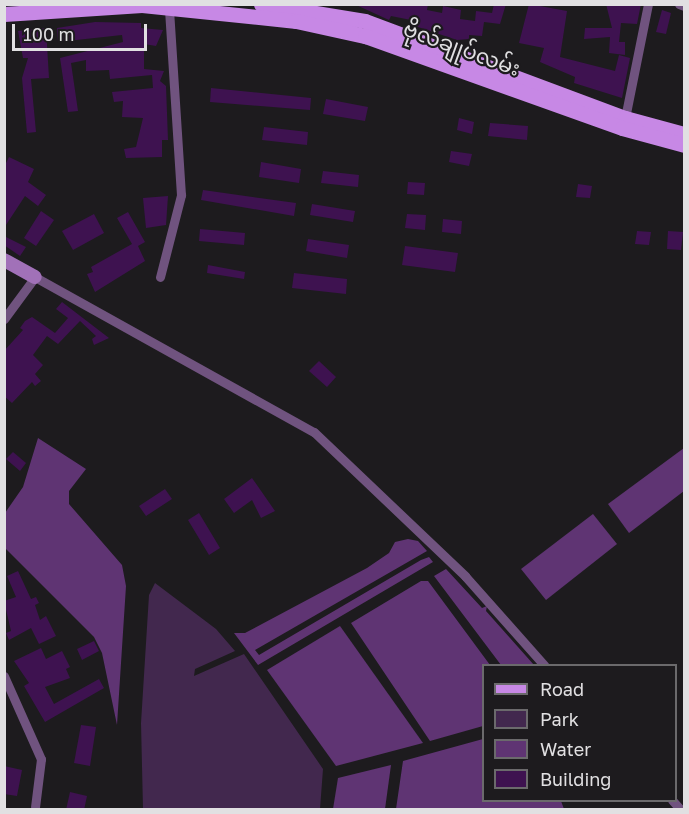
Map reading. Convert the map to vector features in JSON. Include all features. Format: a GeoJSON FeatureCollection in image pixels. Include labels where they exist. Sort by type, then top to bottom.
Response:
{"type":"FeatureCollection","features":[{"type":"Feature","properties":{"kind":"main road","name":"ဗိုလ်ချုပ်လမ်း"},"geometry":{"type":"LineString","coordinates":[[261,4],[365,21],[684,145]]}},
{"type":"Feature","properties":{"kind":"main road","name":"ဗိုလ်ချုပ်လမ်း"},"geometry":{"type":"LineString","coordinates":[[4,14],[57,8],[169,7],[296,21],[365,36],[624,123],[684,134]]}},
{"type":"Feature","properties":{"kind":"street"},"geometry":{"type":"LineString","coordinates":[[624,123],[648,4]]}},
{"type":"Feature","properties":{"kind":"street"},"geometry":{"type":"LineString","coordinates":[[679,4],[684,6]]}},
{"type":"Feature","properties":{"kind":"street"},"geometry":{"type":"LineString","coordinates":[[160,277],[181,195],[169,7]]}},
{"type":"Feature","properties":{"kind":"street"},"geometry":{"type":"LineString","coordinates":[[4,260],[328,442],[465,576],[543,664]]}},
{"type":"Feature","properties":{"kind":"street"},"geometry":{"type":"LineString","coordinates":[[4,319],[35,277]]}},
{"type":"Feature","properties":{"kind":"street"},"geometry":{"type":"LineString","coordinates":[[4,676],[41,759],[33,809]]}},
{"type":"Feature","properties":{"kind":"green space"},"geometry":{"type":"Polygon","coordinates":[[[155,583],[216,629],[235,651],[195,669],[194,676],[244,654],[323,769],[320,809],[143,809],[141,723],[149,595],[155,583]]]}},
{"type":"Feature","properties":{"kind":"water"},"geometry":{"type":"Polygon","coordinates":[[[38,438],[86,469],[69,491],[69,504],[122,565],[126,586],[117,725],[102,653],[94,637],[5,548],[5,513],[23,487],[38,438]]]}},
{"type":"Feature","properties":{"kind":"water"},"geometry":{"type":"Polygon","coordinates":[[[684,448],[684,491],[629,533],[608,504],[684,448]]]}},
{"type":"Feature","properties":{"kind":"water"},"geometry":{"type":"Polygon","coordinates":[[[593,514],[617,544],[546,600],[521,569],[593,514]]]}},
{"type":"Feature","properties":{"kind":"water"},"geometry":{"type":"Polygon","coordinates":[[[408,539],[418,541],[427,551],[255,650],[259,655],[421,560],[429,557],[433,562],[258,665],[234,633],[245,633],[367,568],[389,553],[395,542],[408,539]]]}},
{"type":"Feature","properties":{"kind":"water"},"geometry":{"type":"Polygon","coordinates":[[[446,569],[482,608],[487,606],[486,611],[533,664],[500,664],[434,576],[446,569]]]}},
{"type":"Feature","properties":{"kind":"water"},"geometry":{"type":"Polygon","coordinates":[[[421,581],[428,581],[489,664],[482,664],[482,726],[430,741],[351,623],[421,581]]]}},
{"type":"Feature","properties":{"kind":"water"},"geometry":{"type":"Polygon","coordinates":[[[340,626],[423,743],[336,766],[267,670],[340,626]]]}},
{"type":"Feature","properties":{"kind":"water"},"geometry":{"type":"Polygon","coordinates":[[[482,739],[482,802],[561,802],[564,809],[396,809],[403,761],[482,739]]]}},
{"type":"Feature","properties":{"kind":"water"},"geometry":{"type":"Polygon","coordinates":[[[391,765],[385,809],[333,809],[338,778],[391,765]]]}},
{"type":"Feature","properties":{"kind":"building"},"geometry":{"type":"Polygon","coordinates":[[[354,4],[428,4],[427,10],[442,13],[443,6],[461,10],[460,19],[475,21],[476,11],[492,13],[494,4],[506,4],[500,24],[484,22],[482,36],[469,35],[469,39],[457,40],[415,26],[416,21],[391,16],[389,20],[354,4]]]}},
{"type":"Feature","properties":{"kind":"building"},"geometry":{"type":"Polygon","coordinates":[[[529,4],[567,11],[560,57],[615,71],[619,55],[630,58],[622,98],[574,83],[575,77],[540,62],[544,48],[519,43],[529,4]]]}},
{"type":"Feature","properties":{"kind":"building"},"geometry":{"type":"Polygon","coordinates":[[[606,4],[641,4],[637,24],[621,23],[619,42],[625,42],[625,55],[609,53],[610,37],[584,39],[585,28],[612,28],[606,4]]]}},
{"type":"Feature","properties":{"kind":"building"},"geometry":{"type":"Polygon","coordinates":[[[662,10],[671,13],[666,34],[656,32],[662,10]]]}},
{"type":"Feature","properties":{"kind":"building"},"geometry":{"type":"Polygon","coordinates":[[[95,22],[141,23],[141,28],[163,30],[156,46],[144,44],[144,69],[164,71],[160,81],[166,86],[168,140],[162,140],[162,157],[126,158],[124,149],[136,147],[143,118],[122,117],[123,101],[114,102],[112,92],[153,88],[152,75],[110,79],[109,70],[86,71],[86,60],[71,63],[78,111],[68,112],[60,58],[123,42],[122,35],[58,42],[57,28],[95,22]]]}},
{"type":"Feature","properties":{"kind":"building"},"geometry":{"type":"Polygon","coordinates":[[[46,28],[49,78],[31,79],[36,132],[27,133],[22,78],[28,58],[23,58],[18,31],[46,28]]]}},
{"type":"Feature","properties":{"kind":"building"},"geometry":{"type":"Polygon","coordinates":[[[211,88],[311,98],[310,110],[210,102],[211,88]]]}},
{"type":"Feature","properties":{"kind":"building"},"geometry":{"type":"Polygon","coordinates":[[[326,99],[368,107],[365,121],[323,114],[326,99]]]}},
{"type":"Feature","properties":{"kind":"building"},"geometry":{"type":"Polygon","coordinates":[[[459,118],[474,122],[472,134],[457,130],[459,118]]]}},
{"type":"Feature","properties":{"kind":"building"},"geometry":{"type":"Polygon","coordinates":[[[490,123],[528,126],[527,140],[488,136],[490,123]]]}},
{"type":"Feature","properties":{"kind":"building"},"geometry":{"type":"Polygon","coordinates":[[[264,127],[308,132],[307,145],[262,140],[264,127]]]}},
{"type":"Feature","properties":{"kind":"building"},"geometry":{"type":"Polygon","coordinates":[[[451,151],[472,154],[469,166],[449,162],[451,151]]]}},
{"type":"Feature","properties":{"kind":"building"},"geometry":{"type":"Polygon","coordinates":[[[9,157],[34,169],[28,182],[46,195],[38,206],[25,196],[4,228],[4,167],[9,157]]]}},
{"type":"Feature","properties":{"kind":"building"},"geometry":{"type":"Polygon","coordinates":[[[261,162],[301,169],[299,183],[259,177],[261,162]]]}},
{"type":"Feature","properties":{"kind":"building"},"geometry":{"type":"Polygon","coordinates":[[[323,171],[359,175],[358,187],[321,183],[323,171]]]}},
{"type":"Feature","properties":{"kind":"building"},"geometry":{"type":"Polygon","coordinates":[[[408,182],[425,183],[424,195],[407,194],[408,182]]]}},
{"type":"Feature","properties":{"kind":"building"},"geometry":{"type":"Polygon","coordinates":[[[578,184],[592,186],[590,198],[576,197],[578,184]]]}},
{"type":"Feature","properties":{"kind":"building"},"geometry":{"type":"Polygon","coordinates":[[[203,190],[296,203],[294,216],[201,200],[203,190]]]}},
{"type":"Feature","properties":{"kind":"building"},"geometry":{"type":"Polygon","coordinates":[[[168,196],[166,225],[146,228],[143,198],[168,196]]]}},
{"type":"Feature","properties":{"kind":"building"},"geometry":{"type":"Polygon","coordinates":[[[312,204],[355,211],[353,222],[310,215],[312,204]]]}},
{"type":"Feature","properties":{"kind":"building"},"geometry":{"type":"Polygon","coordinates":[[[41,211],[54,220],[36,246],[24,238],[41,211]]]}},
{"type":"Feature","properties":{"kind":"building"},"geometry":{"type":"Polygon","coordinates":[[[128,212],[145,242],[138,246],[145,261],[95,292],[87,274],[93,272],[91,267],[132,244],[117,218],[128,212]]]}},
{"type":"Feature","properties":{"kind":"building"},"geometry":{"type":"Polygon","coordinates":[[[94,214],[104,233],[73,250],[62,231],[94,214]]]}},
{"type":"Feature","properties":{"kind":"building"},"geometry":{"type":"Polygon","coordinates":[[[407,214],[426,215],[425,230],[405,228],[407,214]]]}},
{"type":"Feature","properties":{"kind":"building"},"geometry":{"type":"Polygon","coordinates":[[[443,219],[462,221],[461,234],[442,232],[443,219]]]}},
{"type":"Feature","properties":{"kind":"building"},"geometry":{"type":"Polygon","coordinates":[[[200,229],[245,233],[244,245],[199,241],[200,229]]]}},
{"type":"Feature","properties":{"kind":"building"},"geometry":{"type":"Polygon","coordinates":[[[637,231],[651,232],[649,245],[635,244],[637,231]]]}},
{"type":"Feature","properties":{"kind":"building"},"geometry":{"type":"Polygon","coordinates":[[[668,231],[683,232],[681,250],[667,249],[668,231]]]}},
{"type":"Feature","properties":{"kind":"building"},"geometry":{"type":"Polygon","coordinates":[[[4,236],[26,247],[20,256],[4,245],[4,236]]]}},
{"type":"Feature","properties":{"kind":"building"},"geometry":{"type":"Polygon","coordinates":[[[308,239],[349,245],[347,258],[306,251],[308,239]]]}},
{"type":"Feature","properties":{"kind":"building"},"geometry":{"type":"Polygon","coordinates":[[[405,246],[458,253],[455,272],[402,265],[405,246]]]}},
{"type":"Feature","properties":{"kind":"building"},"geometry":{"type":"Polygon","coordinates":[[[208,265],[245,272],[244,279],[207,273],[208,265]]]}},
{"type":"Feature","properties":{"kind":"building"},"geometry":{"type":"Polygon","coordinates":[[[294,273],[347,279],[346,294],[292,288],[294,273]]]}},
{"type":"Feature","properties":{"kind":"building"},"geometry":{"type":"Polygon","coordinates":[[[62,302],[109,338],[94,345],[92,339],[96,336],[80,321],[58,344],[47,336],[33,355],[43,365],[35,374],[41,381],[35,386],[32,382],[12,403],[4,396],[4,351],[23,330],[20,328],[25,321],[32,317],[55,333],[68,318],[56,309],[62,302]]]}},
{"type":"Feature","properties":{"kind":"building"},"geometry":{"type":"Polygon","coordinates":[[[319,361],[336,377],[327,387],[309,371],[319,361]]]}},
{"type":"Feature","properties":{"kind":"building"},"geometry":{"type":"Polygon","coordinates":[[[13,452],[26,463],[20,471],[6,459],[13,452]]]}},
{"type":"Feature","properties":{"kind":"building"},"geometry":{"type":"Polygon","coordinates":[[[252,478],[275,511],[261,518],[252,500],[234,513],[224,499],[252,478]]]}},
{"type":"Feature","properties":{"kind":"building"},"geometry":{"type":"Polygon","coordinates":[[[165,489],[172,499],[146,516],[139,506],[165,489]]]}},
{"type":"Feature","properties":{"kind":"building"},"geometry":{"type":"Polygon","coordinates":[[[199,513],[220,548],[209,555],[188,520],[199,513]]]}},
{"type":"Feature","properties":{"kind":"building"},"geometry":{"type":"Polygon","coordinates":[[[18,571],[31,599],[36,597],[39,603],[35,605],[40,620],[46,616],[56,636],[39,644],[31,628],[9,640],[6,633],[11,631],[4,601],[16,597],[7,576],[18,571]]]}},
{"type":"Feature","properties":{"kind":"building"},"geometry":{"type":"Polygon","coordinates":[[[94,641],[99,651],[82,660],[77,649],[94,641]]]}},
{"type":"Feature","properties":{"kind":"building"},"geometry":{"type":"Polygon","coordinates":[[[41,648],[46,659],[62,651],[70,667],[66,669],[70,678],[45,687],[54,704],[99,679],[104,688],[45,722],[24,686],[29,683],[14,661],[41,648]]]}},
{"type":"Feature","properties":{"kind":"building"},"geometry":{"type":"Polygon","coordinates":[[[81,725],[96,727],[90,766],[74,763],[81,725]]]}},
{"type":"Feature","properties":{"kind":"building"},"geometry":{"type":"Polygon","coordinates":[[[4,766],[22,770],[17,796],[4,794],[4,766]]]}},
{"type":"Feature","properties":{"kind":"building"},"geometry":{"type":"Polygon","coordinates":[[[70,792],[87,796],[84,810],[66,810],[70,792]]]}}]}
